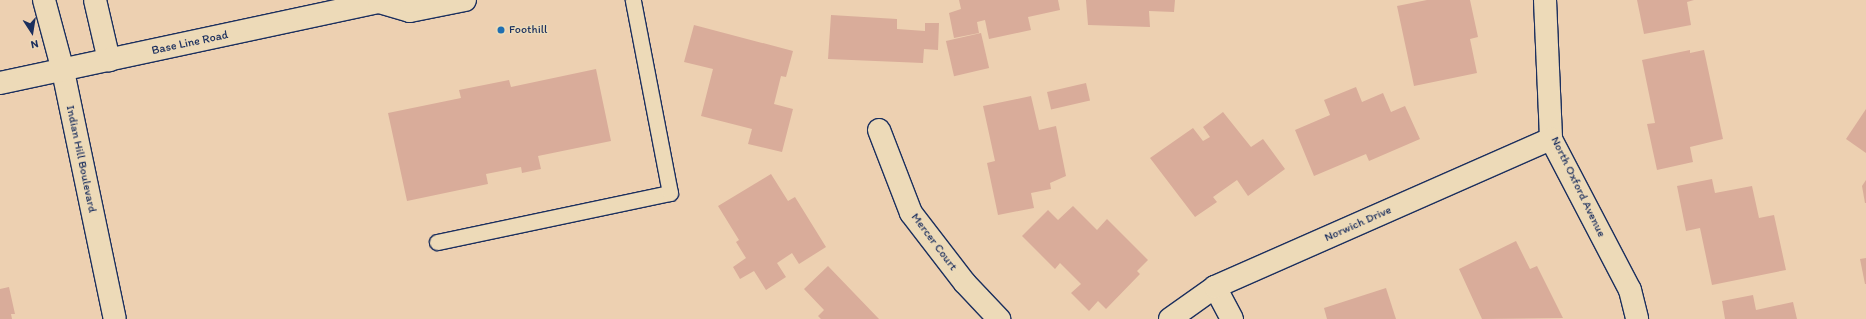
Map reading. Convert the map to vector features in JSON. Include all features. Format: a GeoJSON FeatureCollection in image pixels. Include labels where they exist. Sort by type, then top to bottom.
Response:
{"type":"FeatureCollection","features":[{"type":"Feature","properties":{"kind":"street","name":"Indian Hill Boulevard"},"geometry":{"type":"LineString","coordinates":[[44,0],[63,71],[115,319]]}},
{"type":"Feature","properties":{"kind":"street"},"geometry":{"type":"LineString","coordinates":[[95,0],[109,60]]}},
{"type":"Feature","properties":{"kind":"street","name":"Base Line Road"},"geometry":{"type":"LineString","coordinates":[[0,83],[63,71],[380,1],[410,11],[465,0]]}},
{"type":"Feature","properties":{"kind":"street","name":"North Oxford Avenue"},"geometry":{"type":"LineString","coordinates":[[1546,0],[1551,138],[1630,290],[1637,319]]}},
{"type":"Feature","properties":{"kind":"street","name":"Mercer Court"},"geometry":{"type":"LineString","coordinates":[[879,130],[912,213],[964,283],[999,319]]}},
{"type":"Feature","properties":{"kind":"street","name":"Norwich Drive"},"geometry":{"type":"LineString","coordinates":[[1170,319],[1215,286],[1551,138]]}},
{"type":"Feature","properties":{"kind":"street"},"geometry":{"type":"LineString","coordinates":[[1215,286],[1232,319]]}},
{"type":"Feature","properties":{"kind":"lane"},"geometry":{"type":"LineString","coordinates":[[437,242],[670,193],[633,0]]}},
{"type":"Feature","properties":{"kind":"building"},"geometry":{"type":"Polygon","coordinates":[[[959,0],[1058,0],[1060,10],[1028,17],[1031,30],[989,39],[985,20],[977,22],[979,33],[954,38],[949,13],[961,9],[959,0]]]}},
{"type":"Feature","properties":{"kind":"building"},"geometry":{"type":"Polygon","coordinates":[[[1086,0],[1175,0],[1174,12],[1149,11],[1150,27],[1088,25],[1086,0]]]}},
{"type":"Feature","properties":{"kind":"building"},"geometry":{"type":"Polygon","coordinates":[[[1427,0],[1470,0],[1478,37],[1470,39],[1477,73],[1414,86],[1397,6],[1427,0]]]}},
{"type":"Feature","properties":{"kind":"building"},"geometry":{"type":"Polygon","coordinates":[[[1637,0],[1694,0],[1687,2],[1691,25],[1644,34],[1637,0]]]}},
{"type":"Feature","properties":{"kind":"building"},"geometry":{"type":"Polygon","coordinates":[[[831,15],[897,19],[897,29],[925,31],[925,23],[939,23],[938,50],[924,49],[923,63],[828,59],[831,15]]]}},
{"type":"Feature","properties":{"kind":"building"},"geometry":{"type":"Polygon","coordinates":[[[694,25],[793,51],[786,77],[781,76],[774,104],[793,109],[782,152],[748,144],[752,129],[701,116],[713,69],[684,62],[694,25]]]}},
{"type":"Feature","properties":{"kind":"building"},"geometry":{"type":"Polygon","coordinates":[[[981,33],[989,68],[954,76],[946,41],[981,33]]]}},
{"type":"Feature","properties":{"kind":"building"},"geometry":{"type":"Polygon","coordinates":[[[1690,50],[1690,53],[1704,50],[1723,139],[1690,147],[1693,162],[1657,170],[1647,124],[1655,123],[1642,60],[1690,50]]]}},
{"type":"Feature","properties":{"kind":"building"},"geometry":{"type":"Polygon","coordinates":[[[596,69],[611,141],[538,156],[541,169],[522,173],[521,167],[486,174],[488,184],[407,201],[388,113],[461,98],[459,90],[509,80],[511,87],[596,69]]]}},
{"type":"Feature","properties":{"kind":"building"},"geometry":{"type":"Polygon","coordinates":[[[1086,83],[1090,101],[1051,110],[1047,92],[1086,83]]]}},
{"type":"Feature","properties":{"kind":"building"},"geometry":{"type":"Polygon","coordinates":[[[1356,87],[1362,102],[1383,93],[1391,112],[1405,106],[1420,139],[1369,161],[1366,154],[1314,176],[1295,130],[1330,115],[1324,100],[1356,87]]]}},
{"type":"Feature","properties":{"kind":"building"},"geometry":{"type":"Polygon","coordinates":[[[1031,96],[1039,130],[1056,126],[1066,176],[1050,183],[1051,189],[1031,193],[1034,208],[998,215],[987,163],[995,161],[983,106],[1031,96]]]}},
{"type":"Feature","properties":{"kind":"building"},"geometry":{"type":"Polygon","coordinates":[[[1866,109],[1866,153],[1846,139],[1866,109]]]}},
{"type":"Feature","properties":{"kind":"building"},"geometry":{"type":"Polygon","coordinates":[[[1223,112],[1251,147],[1263,139],[1285,169],[1248,196],[1237,180],[1213,197],[1217,202],[1195,217],[1150,158],[1193,128],[1203,141],[1210,137],[1203,127],[1223,112]]]}},
{"type":"Feature","properties":{"kind":"building"},"geometry":{"type":"Polygon","coordinates":[[[771,174],[788,201],[795,197],[826,247],[799,264],[792,253],[777,263],[786,277],[766,290],[754,271],[740,279],[733,267],[746,258],[736,242],[739,240],[718,206],[771,174]]]}},
{"type":"Feature","properties":{"kind":"building"},"geometry":{"type":"Polygon","coordinates":[[[1712,179],[1715,193],[1752,186],[1759,218],[1774,215],[1786,270],[1712,285],[1700,228],[1686,231],[1677,186],[1712,179]]]}},
{"type":"Feature","properties":{"kind":"building"},"geometry":{"type":"Polygon","coordinates":[[[1866,180],[1866,203],[1865,203],[1862,186],[1866,180]]]}},
{"type":"Feature","properties":{"kind":"building"},"geometry":{"type":"Polygon","coordinates":[[[1073,206],[1097,230],[1107,219],[1148,260],[1137,271],[1140,274],[1106,309],[1098,301],[1089,311],[1071,293],[1081,284],[1060,263],[1055,269],[1022,236],[1048,210],[1058,220],[1073,206]]]}},
{"type":"Feature","properties":{"kind":"building"},"geometry":{"type":"Polygon","coordinates":[[[1516,241],[1530,269],[1537,266],[1563,318],[1482,319],[1459,269],[1516,241]]]}},
{"type":"Feature","properties":{"kind":"building"},"geometry":{"type":"Polygon","coordinates":[[[1866,258],[1866,284],[1865,284],[1860,259],[1866,258]]]}},
{"type":"Feature","properties":{"kind":"building"},"geometry":{"type":"Polygon","coordinates":[[[828,266],[879,319],[821,319],[818,316],[824,310],[804,289],[828,266]]]}},
{"type":"Feature","properties":{"kind":"building"},"geometry":{"type":"Polygon","coordinates":[[[9,287],[15,314],[11,314],[12,319],[0,319],[0,289],[9,287]]]}},
{"type":"Feature","properties":{"kind":"building"},"geometry":{"type":"Polygon","coordinates":[[[1386,288],[1396,319],[1327,319],[1324,308],[1386,288]]]}},
{"type":"Feature","properties":{"kind":"building"},"geometry":{"type":"Polygon","coordinates":[[[1753,295],[1756,310],[1793,302],[1797,319],[1725,319],[1722,301],[1753,295]]]}},
{"type":"Feature","properties":{"kind":"place","name":"Foothill"},"geometry":{"type":"Point","coordinates":[501,30]}}]}
